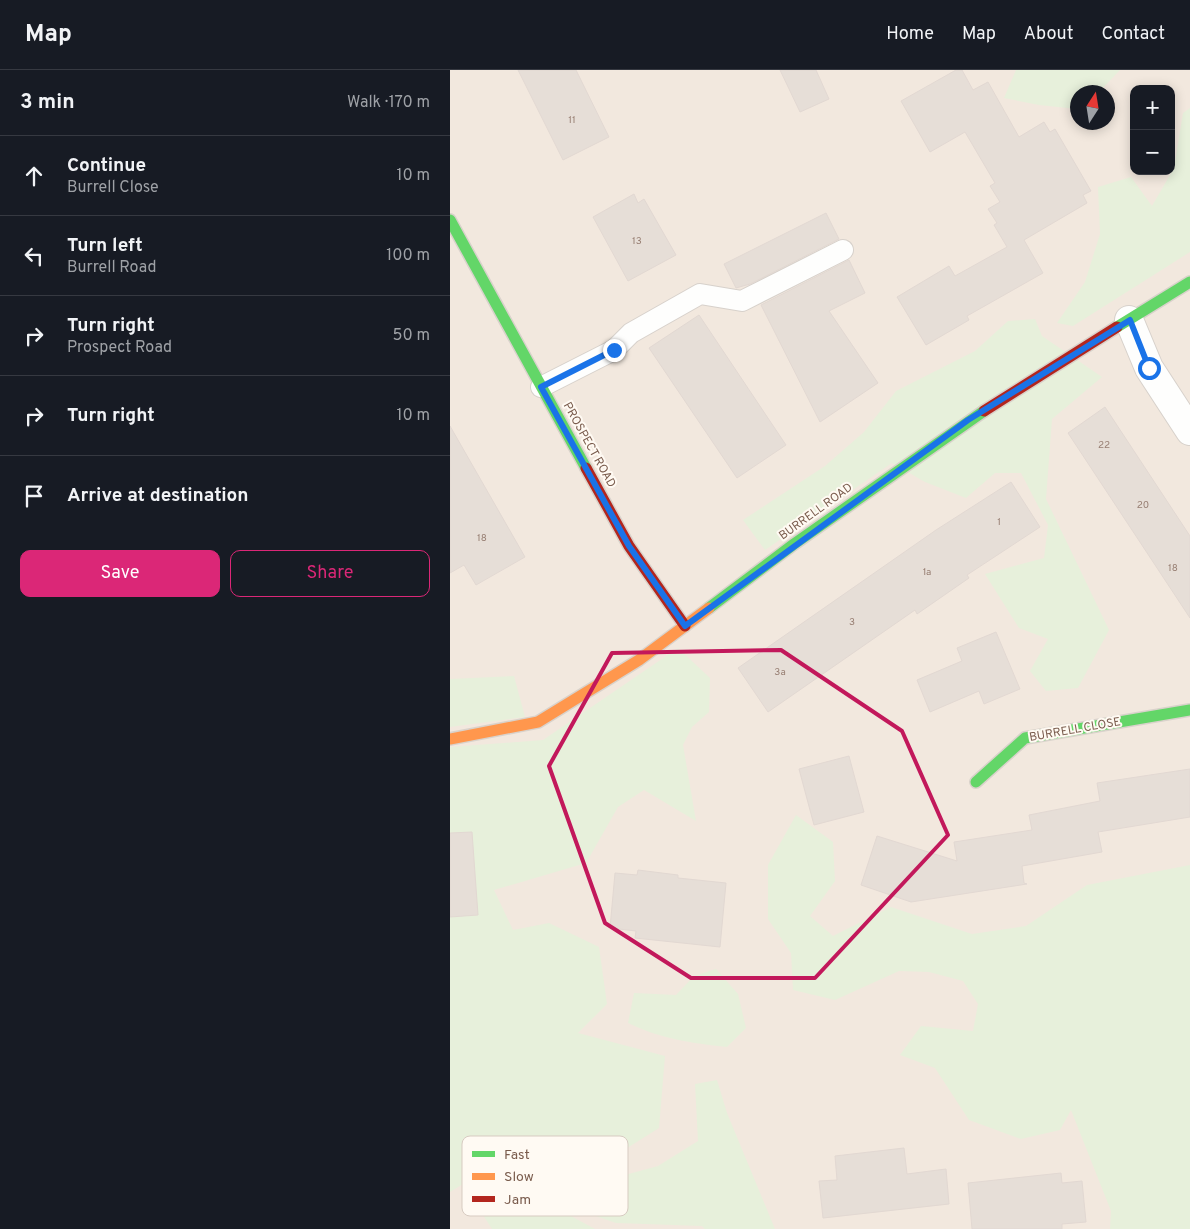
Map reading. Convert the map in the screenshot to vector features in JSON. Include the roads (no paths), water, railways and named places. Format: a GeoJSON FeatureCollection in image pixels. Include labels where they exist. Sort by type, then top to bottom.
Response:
{"type":"FeatureCollection","features":[{"type":"Feature","properties":{"kind":"street","name":"PROSPECT ROAD"},"geometry":{"type":"LineString","coordinates":[[450,220],[629,546],[685,626]]}},
{"type":"Feature","properties":{"kind":"street","name":"BURRELL ROAD"},"geometry":{"type":"LineString","coordinates":[[450,739],[538,722],[639,660],[968,420],[1190,282]]}},
{"type":"Feature","properties":{"kind":"street"},"geometry":{"type":"LineString","coordinates":[[1130,320],[1149,368],[1190,431]]}},
{"type":"Feature","properties":{"kind":"street","name":"BURRELL CLOSE"},"geometry":{"type":"LineString","coordinates":[[976,782],[1025,738],[1190,710]]}},
{"type":"Feature","properties":{"kind":"lane"},"geometry":{"type":"LineString","coordinates":[[541,387],[614,350],[631,333],[700,294],[742,301],[843,250]]}}]}
